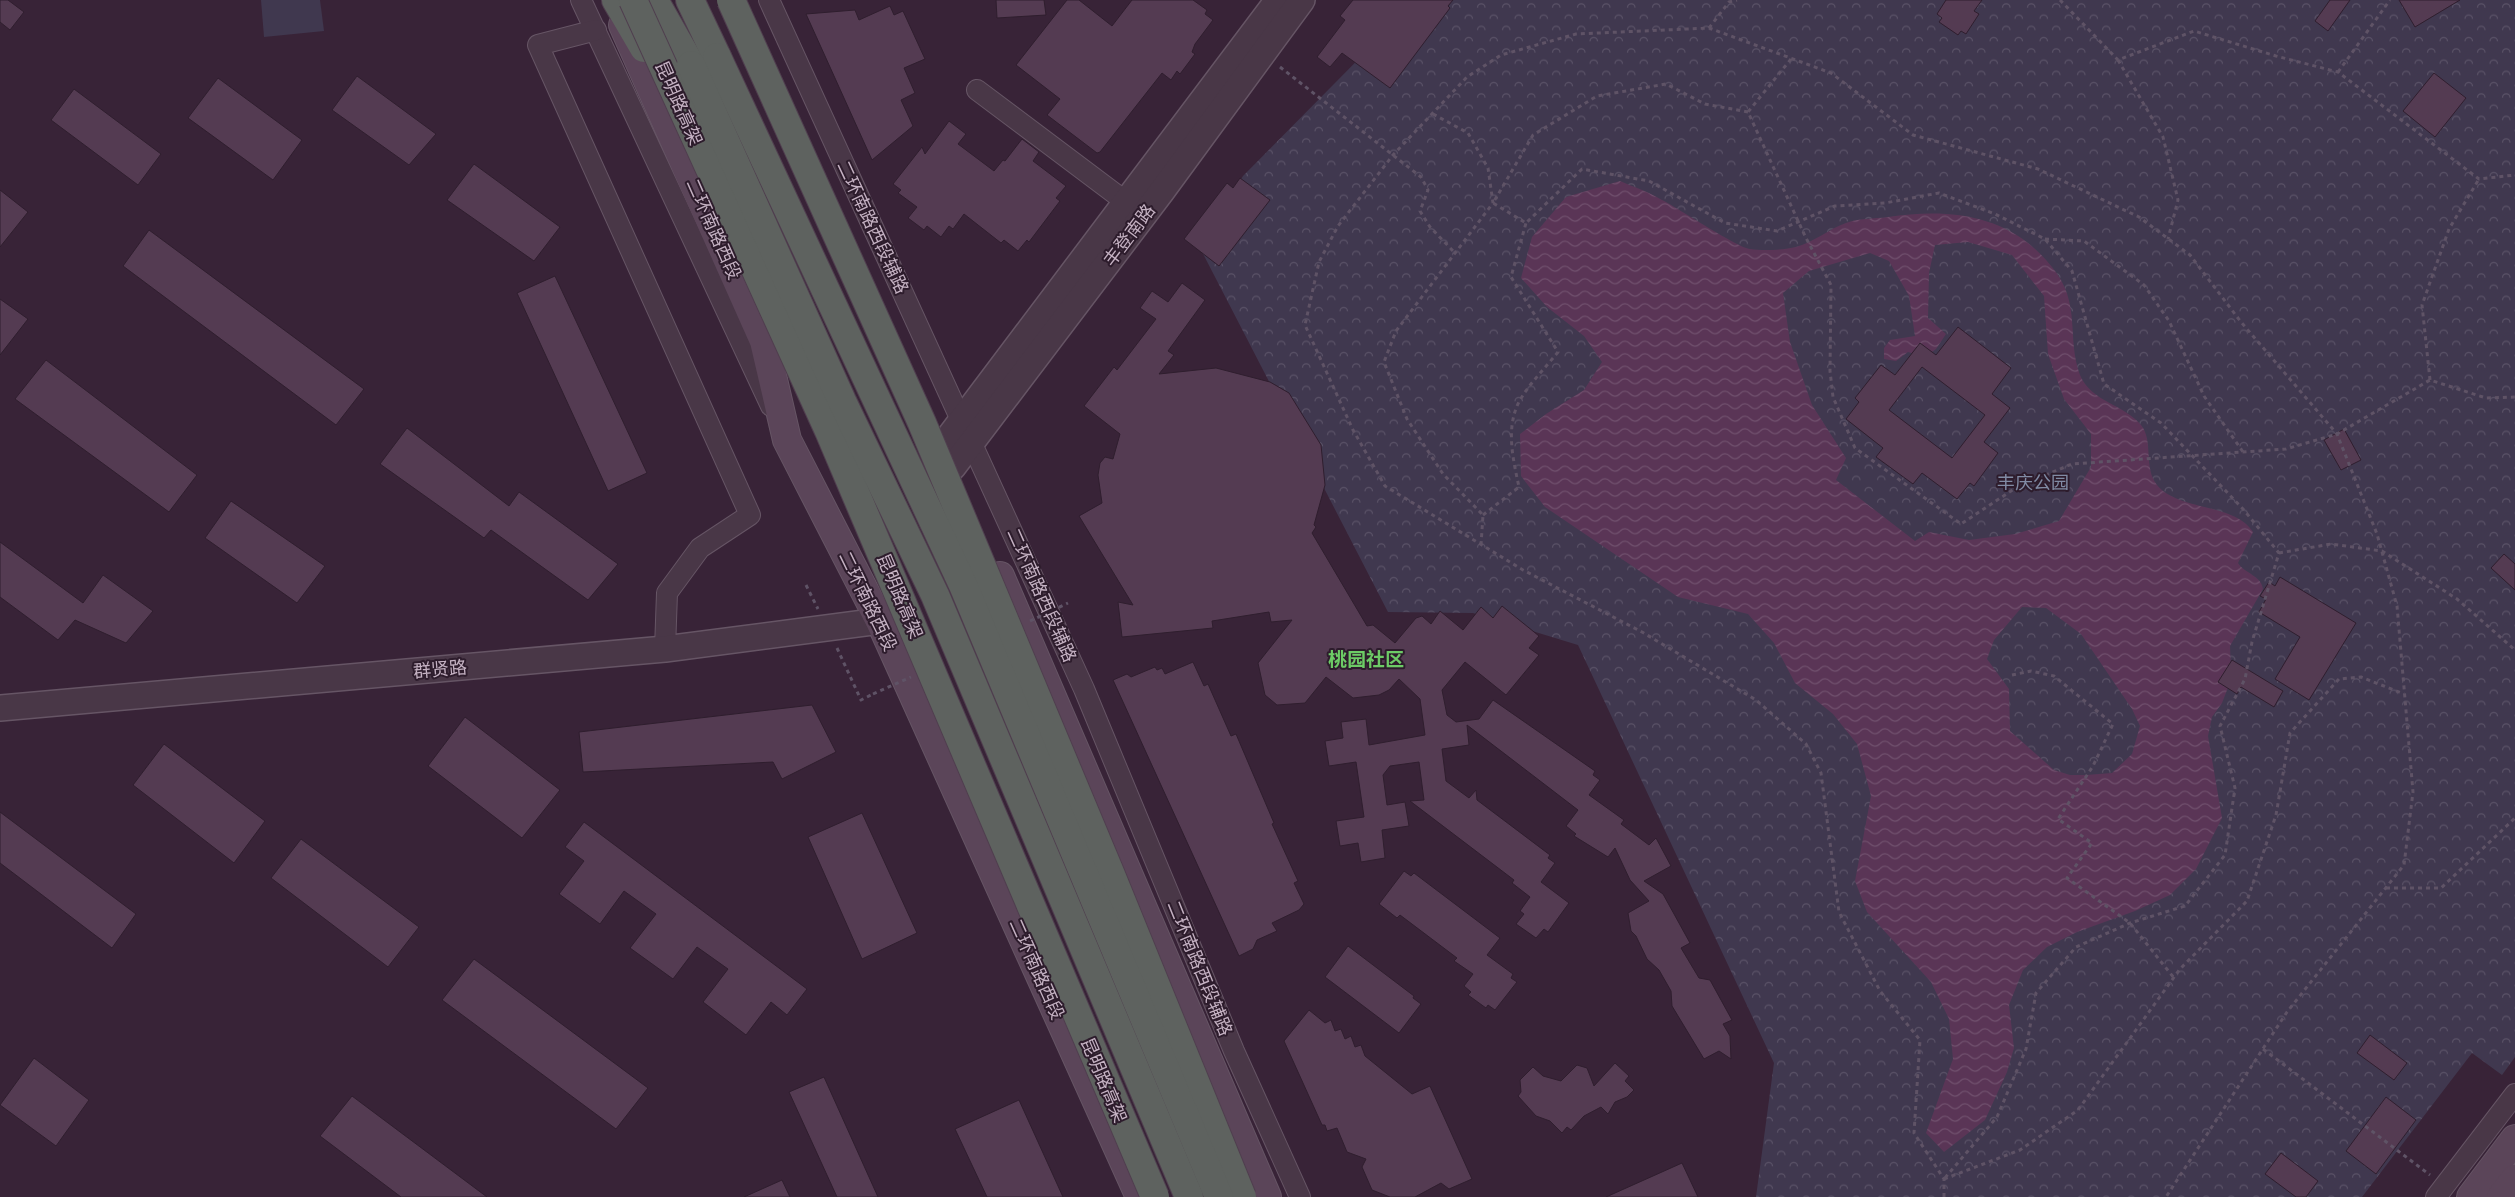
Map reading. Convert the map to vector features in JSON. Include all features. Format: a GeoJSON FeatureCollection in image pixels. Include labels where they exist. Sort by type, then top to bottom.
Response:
{"type":"FeatureCollection","features":[{"type":"Feature","properties":{"kind":"highway"},"geometry":{"type":"LineString","coordinates":[[614,0],[688,124]]}},
{"type":"Feature","properties":{"kind":"highway","name":"昆明路高架"},"geometry":{"type":"LineString","coordinates":[[633,0],[833,440],[1155,1197]]}},
{"type":"Feature","properties":{"kind":"highway"},"geometry":{"type":"LineString","coordinates":[[654,0],[690,65],[842,401],[935,595],[1189,1197]]}},
{"type":"Feature","properties":{"kind":"highway"},"geometry":{"type":"LineString","coordinates":[[690,0],[963,585],[1219,1197]]}},
{"type":"Feature","properties":{"kind":"highway"},"geometry":{"type":"LineString","coordinates":[[731,0],[922,424],[1111,875],[1242,1197]]}},
{"type":"Feature","properties":{"kind":"main road","name":"二环南路西段"},"geometry":{"type":"LineString","coordinates":[[614,0],[635,56],[764,341],[787,440],[880,621],[1140,1197]]}},
{"type":"Feature","properties":{"kind":"main road"},"geometry":{"type":"LineString","coordinates":[[736,0],[948,456],[1267,1197]]}},
{"type":"Feature","properties":{"kind":"main road"},"geometry":{"type":"LineString","coordinates":[[2471,1197],[2515,1138]]}},
{"type":"Feature","properties":{"kind":"main road"},"geometry":{"type":"LineString","coordinates":[[2501,1197],[2515,1178]]}},
{"type":"Feature","properties":{"kind":"street"},"geometry":{"type":"LineString","coordinates":[[581,0],[787,440]]}},
{"type":"Feature","properties":{"kind":"street","name":"二环南路西段辅路"},"geometry":{"type":"LineString","coordinates":[[769,0],[1084,689],[1234,1051],[1300,1197]]}},
{"type":"Feature","properties":{"kind":"street","name":"丰登南路"},"geometry":{"type":"LineString","coordinates":[[967,431],[1126,202],[1278,0]]}},
{"type":"Feature","properties":{"kind":"street","name":"丰登南路"},"geometry":{"type":"LineString","coordinates":[[948,456],[1162,191],[1262,52],[1302,0]]}},
{"type":"Feature","properties":{"kind":"street"},"geometry":{"type":"LineString","coordinates":[[596,30],[538,45],[750,515],[700,548],[667,593],[665,649]]}},
{"type":"Feature","properties":{"kind":"street"},"geometry":{"type":"LineString","coordinates":[[977,90],[1126,202]]}},
{"type":"Feature","properties":{"kind":"street","name":"群贤路"},"geometry":{"type":"LineString","coordinates":[[0,708],[665,649],[880,621]]}},
{"type":"Feature","properties":{"kind":"street"},"geometry":{"type":"LineString","coordinates":[[2440,1192],[2515,1094]]}},
{"type":"Feature","properties":{"kind":"path"},"geometry":{"type":"LineString","coordinates":[[1709,28],[1729,2],[1737,0]]}},
{"type":"Feature","properties":{"kind":"path"},"geometry":{"type":"LineString","coordinates":[[2060,0],[2118,60],[2162,138],[2178,200],[2168,239]]}},
{"type":"Feature","properties":{"kind":"path"},"geometry":{"type":"LineString","coordinates":[[2338,72],[2390,0]]}},
{"type":"Feature","properties":{"kind":"path"},"geometry":{"type":"LineString","coordinates":[[1944,1197],[1944,1179],[1914,1133],[1920,1040],[1880,991],[1839,912],[1821,773],[1806,744],[1756,700],[1642,632],[1523,570],[1384,486],[1353,430],[1304,325],[1319,262],[1338,226],[1393,155],[1467,77],[1501,55],[1576,34],[1709,28],[1831,73],[1913,135],[2038,169],[2139,217],[2190,255],[2241,322],[2337,434],[2378,534],[2397,606],[2413,792],[2404,865],[2287,1012],[2166,1197]]}},
{"type":"Feature","properties":{"kind":"path"},"geometry":{"type":"LineString","coordinates":[[2118,60],[2194,31],[2338,72],[2479,179],[2515,175]]}},
{"type":"Feature","properties":{"kind":"path"},"geometry":{"type":"LineString","coordinates":[[1262,52],[1421,177],[1428,190],[1420,211],[1430,227],[1454,252]]}},
{"type":"Feature","properties":{"kind":"path"},"geometry":{"type":"LineString","coordinates":[[1748,112],[1791,59]]}},
{"type":"Feature","properties":{"kind":"path"},"geometry":{"type":"LineString","coordinates":[[1481,545],[1483,515],[1443,474],[1407,419],[1384,362],[1396,331],[1493,203],[1534,135],[1597,96],[1666,84],[1705,104],[1748,112]]}},
{"type":"Feature","properties":{"kind":"path"},"geometry":{"type":"LineString","coordinates":[[1748,112],[1805,236],[1831,285],[1830,371],[1833,398],[1854,448],[1961,524],[2017,487],[2072,464],[2286,449],[2337,434],[2430,380],[2486,398],[2515,396]]}},
{"type":"Feature","properties":{"kind":"path"},"geometry":{"type":"LineString","coordinates":[[1433,114],[1468,133],[1488,168],[1493,203]]}},
{"type":"Feature","properties":{"kind":"path"},"geometry":{"type":"LineString","coordinates":[[1483,515],[1519,487],[1511,453],[1512,428],[1519,401],[1558,352],[1511,277],[1526,223],[1582,170],[1649,181],[1725,223],[1777,231],[1836,206],[1885,204],[1939,193],[1995,214],[2045,239],[2072,271],[2104,384],[2161,423],[2190,456],[2243,509],[2278,553]]}},
{"type":"Feature","properties":{"kind":"path"},"geometry":{"type":"LineString","coordinates":[[2430,380],[2422,305],[2448,229],[2479,179]]}},
{"type":"Feature","properties":{"kind":"path"},"geometry":{"type":"LineString","coordinates":[[1493,203],[1526,223]]}},
{"type":"Feature","properties":{"kind":"path"},"geometry":{"type":"LineString","coordinates":[[2045,239],[2084,241],[2144,284],[2169,321],[2204,396],[2243,452]]}},
{"type":"Feature","properties":{"kind":"path"},"geometry":{"type":"LineString","coordinates":[[2278,553],[2331,544],[2382,551],[2457,599],[2515,650]]}},
{"type":"Feature","properties":{"kind":"path"},"geometry":{"type":"LineString","coordinates":[[1944,1179],[1997,1117],[2026,1049],[2036,993],[2076,947],[2130,923],[2185,906],[2225,855],[2235,788],[2220,726],[2244,679],[2252,642],[2278,553]]}},
{"type":"Feature","properties":{"kind":"path"},"geometry":{"type":"LineString","coordinates":[[2012,675],[2031,671],[2054,676],[2113,724],[2093,766],[2058,819],[2092,843],[2067,878],[2130,923],[2174,978]]}},
{"type":"Feature","properties":{"kind":"path"},"geometry":{"type":"LineString","coordinates":[[1944,1179],[2020,1150],[2078,1110],[2174,978],[2247,900],[2276,815],[2290,734],[2339,679],[2361,677],[2404,694]]}},
{"type":"Feature","properties":{"kind":"path"},"geometry":{"type":"LineString","coordinates":[[2385,888],[2441,888],[2515,818]]}},
{"type":"Feature","properties":{"kind":"path"},"geometry":{"type":"LineString","coordinates":[[2263,1049],[2440,1192]]}},
{"type":"Feature","properties":{"kind":"green space"},"geometry":{"type":"Polygon","coordinates":[[[261,0],[320,0],[324,31],[264,37],[261,0]]]}},
{"type":"Feature","properties":{"kind":"green space","name":"丰庆公园"},"geometry":{"type":"Polygon","coordinates":[[[1417,0],[2515,0],[2515,1057],[2502,1075],[2472,1053],[2362,1197],[1756,1197],[1774,1063],[1578,645],[1473,613],[1388,612],[1198,244],[1243,176],[1417,0]]]}},
{"type":"Feature","properties":{"kind":"water"},"geometry":{"type":"Polygon","coordinates":[[[1620,181],[1657,197],[1733,242],[1755,250],[1796,247],[1851,221],[1911,214],[1956,215],[1978,219],[1998,226],[2017,236],[2035,249],[2061,280],[2070,307],[2076,361],[2080,375],[2092,391],[2126,412],[2141,425],[2147,439],[2150,470],[2157,485],[2166,493],[2178,499],[2233,516],[2245,523],[2253,532],[2238,563],[2262,584],[2263,589],[2230,646],[2231,671],[2229,685],[2222,703],[2212,717],[2208,736],[2222,818],[2196,869],[2170,895],[2135,911],[2077,932],[2047,947],[2023,970],[2009,1005],[2014,1048],[2007,1072],[1985,1120],[1944,1152],[1926,1133],[1953,1059],[1949,1019],[1931,982],[1867,912],[1855,881],[1871,796],[1857,744],[1833,714],[1795,683],[1774,643],[1748,614],[1678,597],[1545,507],[1521,476],[1520,434],[1546,414],[1584,390],[1602,362],[1584,336],[1547,307],[1521,278],[1532,237],[1566,197],[1620,181]],[[1968,242],[1935,245],[1929,273],[1928,318],[1946,334],[1936,349],[1925,357],[1908,352],[1896,361],[1884,359],[1884,348],[1890,340],[1915,336],[1909,296],[1889,261],[1870,253],[1809,271],[1783,293],[1790,342],[1812,405],[1846,458],[1836,480],[1915,541],[1929,532],[1969,540],[2015,534],[2059,521],[2091,467],[2091,434],[2064,399],[2048,354],[2044,296],[2012,255],[1968,242]],[[2022,607],[1994,640],[1987,659],[2009,689],[2010,731],[2054,770],[2070,775],[2112,773],[2132,754],[2140,726],[2132,709],[2081,634],[2046,608],[2022,607]]]}},
{"type":"Feature","properties":{"kind":"building"},"geometry":{"type":"Polygon","coordinates":[[[0,0],[8,0],[24,12],[10,30],[0,22],[0,0]]]}},
{"type":"Feature","properties":{"kind":"building"},"geometry":{"type":"Polygon","coordinates":[[[996,0],[1044,0],[1046,15],[997,18],[996,0]]]}},
{"type":"Feature","properties":{"kind":"building"},"geometry":{"type":"Polygon","coordinates":[[[1067,0],[1079,0],[1112,26],[1132,0],[1193,0],[1207,10],[1205,14],[1213,20],[1195,44],[1192,52],[1195,54],[1180,74],[1177,71],[1171,80],[1162,73],[1100,152],[1097,153],[1047,115],[1060,99],[1016,65],[1067,0]]]}},
{"type":"Feature","properties":{"kind":"building"},"geometry":{"type":"Polygon","coordinates":[[[1353,0],[1453,0],[1448,6],[1450,8],[1390,88],[1342,53],[1330,67],[1317,57],[1345,20],[1340,16],[1353,0]]]}},
{"type":"Feature","properties":{"kind":"building"},"geometry":{"type":"Polygon","coordinates":[[[1946,0],[1982,0],[1974,11],[1979,14],[1966,34],[1961,31],[1958,35],[1939,22],[1942,18],[1937,14],[1946,0]]]}},
{"type":"Feature","properties":{"kind":"building"},"geometry":{"type":"Polygon","coordinates":[[[2330,0],[2350,0],[2328,31],[2315,21],[2330,0]]]}},
{"type":"Feature","properties":{"kind":"building"},"geometry":{"type":"Polygon","coordinates":[[[2399,0],[2460,0],[2415,27],[2399,0]]]}},
{"type":"Feature","properties":{"kind":"building"},"geometry":{"type":"Polygon","coordinates":[[[890,6],[894,15],[903,11],[925,59],[904,68],[915,93],[901,100],[913,126],[872,160],[806,14],[855,10],[859,20],[890,6]]]}},
{"type":"Feature","properties":{"kind":"building"},"geometry":{"type":"Polygon","coordinates":[[[2434,73],[2466,98],[2435,137],[2403,111],[2434,73]]]}},
{"type":"Feature","properties":{"kind":"building"},"geometry":{"type":"Polygon","coordinates":[[[357,76],[436,134],[409,165],[332,110],[357,76]]]}},
{"type":"Feature","properties":{"kind":"building"},"geometry":{"type":"Polygon","coordinates":[[[218,78],[302,140],[273,180],[188,118],[218,78]]]}},
{"type":"Feature","properties":{"kind":"building"},"geometry":{"type":"Polygon","coordinates":[[[74,89],[161,154],[138,185],[51,120],[74,89]]]}},
{"type":"Feature","properties":{"kind":"building"},"geometry":{"type":"Polygon","coordinates":[[[949,121],[966,134],[958,144],[994,171],[1003,160],[1005,161],[1022,139],[1039,152],[1033,161],[1066,186],[1056,198],[1060,201],[1029,242],[1027,240],[1018,251],[1004,240],[1001,243],[964,214],[953,229],[949,226],[941,237],[927,226],[924,230],[908,218],[917,207],[898,193],[901,190],[893,184],[922,147],[925,154],[949,121]]]}},
{"type":"Feature","properties":{"kind":"building"},"geometry":{"type":"Polygon","coordinates":[[[474,164],[560,227],[534,261],[447,200],[474,164]]]}},
{"type":"Feature","properties":{"kind":"building"},"geometry":{"type":"Polygon","coordinates":[[[1240,178],[1270,200],[1219,266],[1184,239],[1227,183],[1233,188],[1240,178]]]}},
{"type":"Feature","properties":{"kind":"building"},"geometry":{"type":"Polygon","coordinates":[[[0,190],[28,212],[0,247],[0,190]]]}},
{"type":"Feature","properties":{"kind":"building"},"geometry":{"type":"Polygon","coordinates":[[[149,230],[364,389],[336,425],[123,266],[149,230]]]}},
{"type":"Feature","properties":{"kind":"building"},"geometry":{"type":"Polygon","coordinates":[[[555,276],[647,473],[608,491],[517,293],[555,276]]]}},
{"type":"Feature","properties":{"kind":"building"},"geometry":{"type":"Polygon","coordinates":[[[1182,283],[1205,300],[1168,351],[1174,355],[1159,374],[1216,368],[1270,382],[1289,393],[1321,445],[1325,485],[1314,525],[1316,527],[1312,533],[1367,626],[1373,625],[1395,643],[1416,618],[1422,616],[1431,624],[1440,611],[1463,630],[1481,607],[1493,618],[1502,606],[1539,636],[1529,648],[1539,655],[1506,695],[1465,662],[1442,690],[1447,715],[1456,722],[1479,719],[1493,700],[1595,771],[1593,775],[1600,780],[1589,795],[1624,820],[1621,824],[1649,845],[1656,838],[1671,866],[1644,881],[1663,894],[1690,943],[1681,948],[1699,978],[1710,980],[1732,1020],[1723,1024],[1730,1036],[1731,1059],[1719,1051],[1704,1059],[1672,1006],[1671,991],[1659,970],[1647,959],[1636,936],[1631,931],[1628,913],[1649,901],[1630,880],[1615,848],[1608,857],[1574,836],[1576,834],[1566,826],[1578,810],[1467,725],[1469,745],[1442,749],[1446,781],[1469,798],[1476,790],[1477,800],[1550,855],[1548,858],[1555,863],[1541,882],[1569,903],[1548,932],[1544,929],[1536,938],[1516,924],[1524,914],[1520,911],[1530,897],[1512,883],[1514,880],[1410,801],[1424,800],[1419,762],[1390,766],[1383,775],[1387,805],[1405,802],[1409,826],[1382,830],[1385,858],[1361,862],[1358,843],[1340,846],[1336,821],[1364,817],[1356,762],[1329,766],[1325,741],[1343,738],[1341,722],[1366,719],[1369,745],[1425,735],[1420,699],[1399,679],[1389,690],[1379,695],[1353,698],[1326,677],[1305,703],[1277,705],[1265,695],[1258,663],[1292,620],[1271,622],[1269,612],[1212,621],[1213,628],[1122,637],[1118,602],[1133,605],[1079,516],[1102,503],[1098,475],[1100,463],[1105,457],[1113,459],[1120,434],[1084,406],[1114,367],[1117,370],[1156,319],[1140,308],[1152,291],[1168,302],[1182,283]]]}},
{"type":"Feature","properties":{"kind":"building"},"geometry":{"type":"Polygon","coordinates":[[[0,299],[28,319],[0,355],[0,299]]]}},
{"type":"Feature","properties":{"kind":"building"},"geometry":{"type":"Polygon","coordinates":[[[1958,327],[2011,368],[1992,394],[2010,408],[1984,442],[1998,453],[1974,486],[1970,483],[1957,499],[1922,473],[1913,484],[1876,457],[1883,448],[1846,419],[1859,402],[1855,398],[1881,365],[1895,375],[1920,343],[1936,355],[1958,327]],[[1922,367],[1889,410],[1952,458],[1985,415],[1922,367]]]}},
{"type":"Feature","properties":{"kind":"building"},"geometry":{"type":"Polygon","coordinates":[[[46,360],[197,475],[169,512],[15,399],[46,360]]]}},
{"type":"Feature","properties":{"kind":"building"},"geometry":{"type":"Polygon","coordinates":[[[407,428],[509,506],[519,492],[618,564],[588,600],[491,530],[484,538],[380,464],[407,428]]]}},
{"type":"Feature","properties":{"kind":"building"},"geometry":{"type":"Polygon","coordinates":[[[2344,429],[2361,460],[2341,470],[2324,440],[2344,429]]]}},
{"type":"Feature","properties":{"kind":"building"},"geometry":{"type":"Polygon","coordinates":[[[231,501],[325,566],[297,603],[205,538],[231,501]]]}},
{"type":"Feature","properties":{"kind":"building"},"geometry":{"type":"Polygon","coordinates":[[[0,542],[83,603],[103,575],[153,611],[126,643],[75,620],[58,640],[0,597],[0,542]]]}},
{"type":"Feature","properties":{"kind":"building"},"geometry":{"type":"Polygon","coordinates":[[[2504,554],[2515,564],[2515,590],[2491,568],[2504,554]]]}},
{"type":"Feature","properties":{"kind":"building"},"geometry":{"type":"Polygon","coordinates":[[[2280,577],[2356,623],[2309,700],[2275,679],[2300,637],[2259,612],[2266,599],[2260,596],[2269,582],[2275,586],[2280,577]]]}},
{"type":"Feature","properties":{"kind":"building"},"geometry":{"type":"Polygon","coordinates":[[[2232,660],[2283,691],[2274,707],[2241,687],[2237,694],[2218,682],[2232,660]]]}},
{"type":"Feature","properties":{"kind":"building"},"geometry":{"type":"Polygon","coordinates":[[[1193,662],[1204,686],[1208,684],[1231,736],[1236,734],[1274,823],[1272,824],[1298,881],[1294,883],[1304,904],[1299,910],[1272,923],[1277,931],[1257,940],[1253,949],[1239,956],[1113,680],[1127,674],[1131,677],[1155,667],[1157,670],[1162,668],[1165,674],[1193,662]]]}},
{"type":"Feature","properties":{"kind":"building"},"geometry":{"type":"Polygon","coordinates":[[[812,705],[836,752],[782,779],[773,762],[583,772],[579,732],[812,705]]]}},
{"type":"Feature","properties":{"kind":"building"},"geometry":{"type":"Polygon","coordinates":[[[465,717],[560,790],[522,838],[428,766],[465,717]]]}},
{"type":"Feature","properties":{"kind":"building"},"geometry":{"type":"Polygon","coordinates":[[[164,744],[265,821],[234,863],[133,785],[164,744]]]}},
{"type":"Feature","properties":{"kind":"building"},"geometry":{"type":"Polygon","coordinates":[[[0,812],[136,914],[112,948],[0,863],[0,812]]]}},
{"type":"Feature","properties":{"kind":"building"},"geometry":{"type":"Polygon","coordinates":[[[862,813],[917,933],[862,959],[808,837],[862,813]]]}},
{"type":"Feature","properties":{"kind":"building"},"geometry":{"type":"Polygon","coordinates":[[[584,822],[807,989],[787,1015],[771,1002],[746,1035],[703,1002],[728,969],[697,947],[673,979],[630,948],[656,914],[624,891],[600,924],[559,894],[584,861],[565,847],[584,822]]]}},
{"type":"Feature","properties":{"kind":"building"},"geometry":{"type":"Polygon","coordinates":[[[301,839],[419,927],[388,967],[271,878],[301,839]]]}},
{"type":"Feature","properties":{"kind":"building"},"geometry":{"type":"Polygon","coordinates":[[[1404,871],[1411,876],[1414,873],[1500,938],[1487,955],[1513,974],[1511,978],[1517,982],[1495,1010],[1488,1005],[1486,1008],[1468,995],[1471,992],[1464,986],[1473,974],[1454,961],[1457,958],[1400,915],[1397,918],[1379,904],[1404,871]]]}},
{"type":"Feature","properties":{"kind":"building"},"geometry":{"type":"Polygon","coordinates":[[[1348,946],[1414,996],[1413,998],[1421,1004],[1399,1033],[1325,977],[1348,946]]]}},
{"type":"Feature","properties":{"kind":"building"},"geometry":{"type":"Polygon","coordinates":[[[474,959],[648,1088],[616,1129],[442,1000],[474,959]]]}},
{"type":"Feature","properties":{"kind":"building"},"geometry":{"type":"Polygon","coordinates":[[[1309,1010],[1325,1023],[1331,1020],[1335,1031],[1341,1029],[1345,1039],[1351,1036],[1355,1047],[1361,1045],[1365,1056],[1412,1094],[1430,1086],[1472,1179],[1449,1189],[1441,1183],[1415,1197],[1390,1197],[1372,1190],[1362,1167],[1366,1159],[1347,1152],[1337,1128],[1327,1131],[1325,1125],[1322,1125],[1284,1041],[1309,1010]]]}},
{"type":"Feature","properties":{"kind":"building"},"geometry":{"type":"Polygon","coordinates":[[[2370,1035],[2407,1063],[2394,1080],[2357,1053],[2370,1035]]]}},
{"type":"Feature","properties":{"kind":"building"},"geometry":{"type":"Polygon","coordinates":[[[34,1058],[89,1100],[56,1146],[0,1105],[34,1058]]]}},
{"type":"Feature","properties":{"kind":"building"},"geometry":{"type":"Polygon","coordinates":[[[1615,1063],[1629,1076],[1625,1081],[1634,1090],[1627,1097],[1615,1102],[1608,1114],[1601,1107],[1584,1116],[1571,1130],[1567,1127],[1562,1133],[1550,1121],[1536,1116],[1518,1096],[1521,1092],[1520,1080],[1533,1067],[1543,1076],[1561,1081],[1577,1065],[1587,1068],[1594,1086],[1615,1063]]]}},
{"type":"Feature","properties":{"kind":"building"},"geometry":{"type":"Polygon","coordinates":[[[824,1077],[878,1197],[837,1197],[789,1092],[824,1077]]]}},
{"type":"Feature","properties":{"kind":"building"},"geometry":{"type":"Polygon","coordinates":[[[352,1096],[487,1197],[401,1197],[320,1136],[352,1096]]]}},
{"type":"Feature","properties":{"kind":"building"},"geometry":{"type":"Polygon","coordinates":[[[2386,1097],[2416,1120],[2376,1174],[2346,1151],[2386,1097]]]}},
{"type":"Feature","properties":{"kind":"building"},"geometry":{"type":"Polygon","coordinates":[[[1019,1100],[1063,1197],[987,1197],[955,1129],[1019,1100]]]}},
{"type":"Feature","properties":{"kind":"building"},"geometry":{"type":"Polygon","coordinates":[[[2281,1153],[2318,1181],[2306,1197],[2296,1197],[2265,1174],[2281,1153]]]}},
{"type":"Feature","properties":{"kind":"building"},"geometry":{"type":"Polygon","coordinates":[[[1682,1163],[1698,1197],[1606,1197],[1682,1163]]]}},
{"type":"Feature","properties":{"kind":"building"},"geometry":{"type":"Polygon","coordinates":[[[782,1180],[790,1197],[744,1197],[782,1180]]]}},
{"type":"Feature","properties":{"kind":"district","name":"桃园社区"},"geometry":{"type":"Point","coordinates":[1366,659]}}]}
